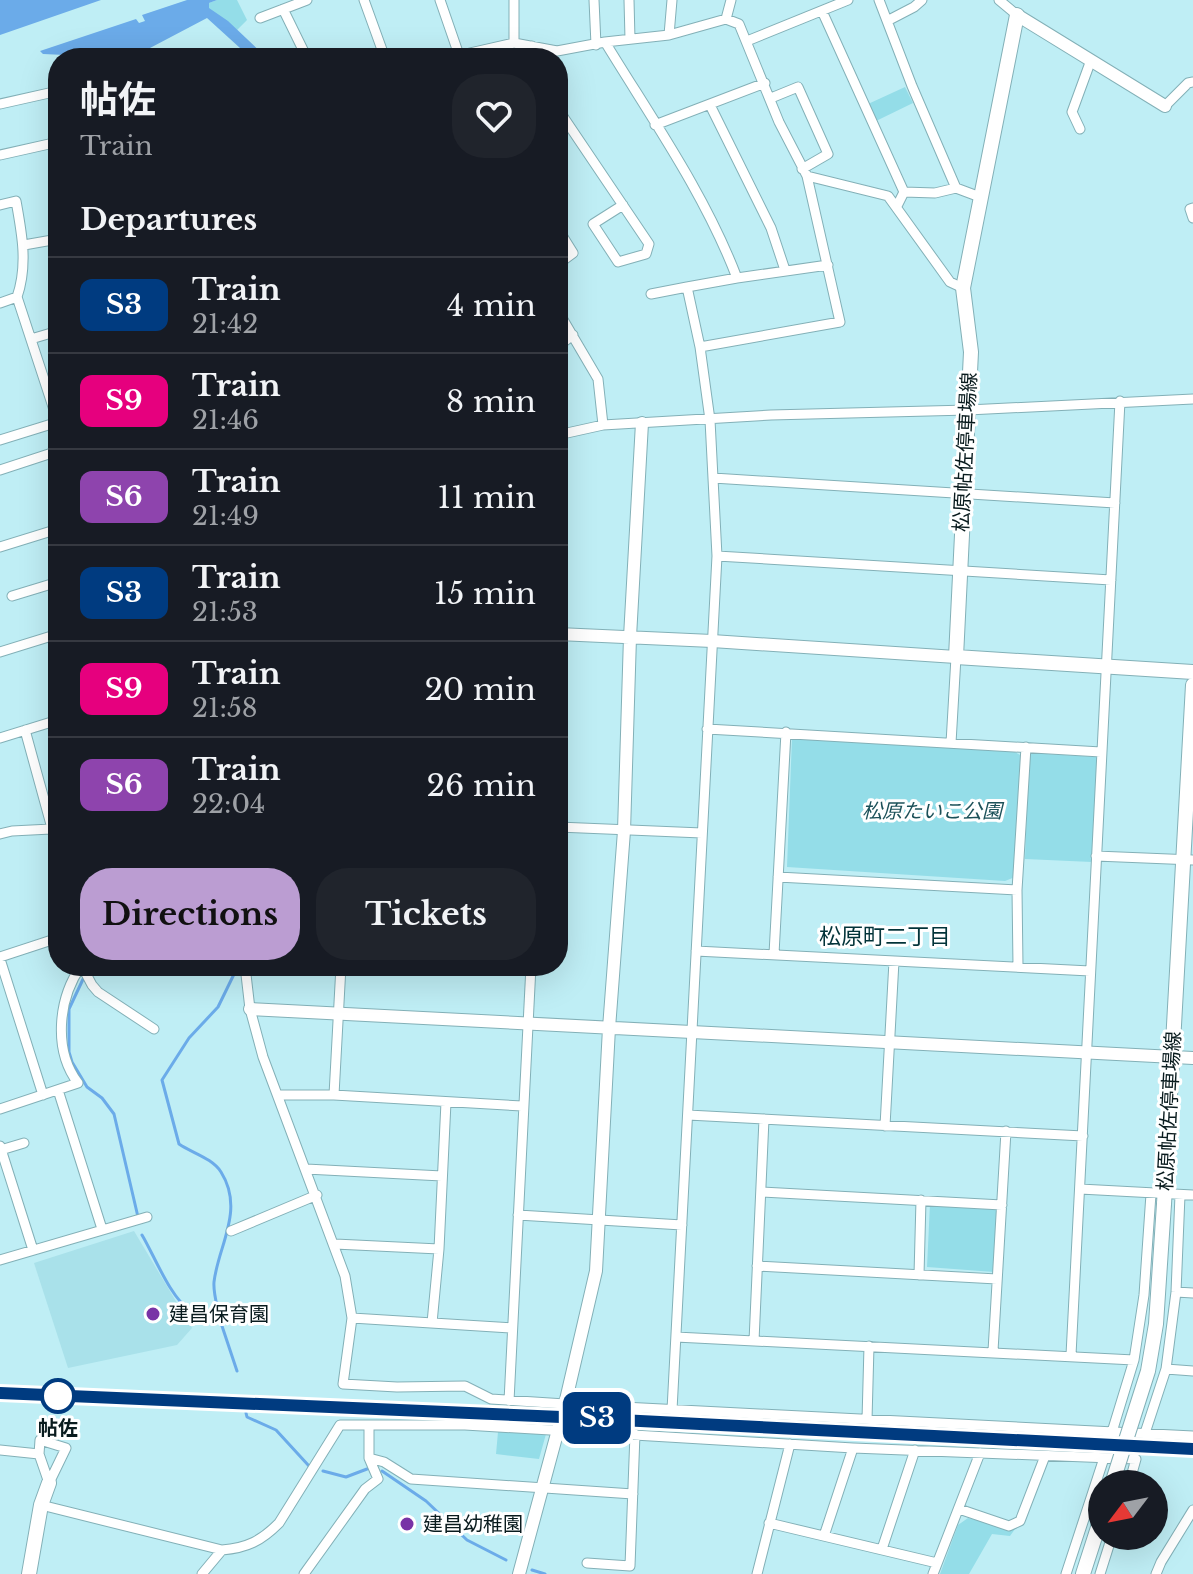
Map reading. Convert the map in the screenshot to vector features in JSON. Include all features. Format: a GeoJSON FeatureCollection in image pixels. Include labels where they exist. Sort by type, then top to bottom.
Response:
{"type":"FeatureCollection","features":[{"type":"Feature","properties":{"kind":"main road","name":"松原帖佐停車場線"},"geometry":{"type":"LineString","coordinates":[[956,657],[971,352],[963,288],[1017,15]]}},
{"type":"Feature","properties":{"kind":"main road"},"geometry":{"type":"LineString","coordinates":[[956,657],[1193,672]]}},
{"type":"Feature","properties":{"kind":"main road","name":"松原帖佐停車場線"},"geometry":{"type":"LineString","coordinates":[[1116,1470],[1148,1371],[1156,1324],[1160,1198],[1189,860],[1193,685]]}},
{"type":"Feature","properties":{"kind":"main road"},"geometry":{"type":"LineString","coordinates":[[29,1574],[41,1505],[49,1483]]}},
{"type":"Feature","properties":{"kind":"main road"},"geometry":{"type":"LineString","coordinates":[[1083,1574],[1091,1550]]}},
{"type":"Feature","properties":{"kind":"street"},"geometry":{"type":"LineString","coordinates":[[260,18],[307,0]]}},
{"type":"Feature","properties":{"kind":"street"},"geometry":{"type":"LineString","coordinates":[[364,0],[381,48]]}},
{"type":"Feature","properties":{"kind":"street"},"geometry":{"type":"LineString","coordinates":[[440,0],[453,48]]}},
{"type":"Feature","properties":{"kind":"street"},"geometry":{"type":"LineString","coordinates":[[514,0],[514,43]]}},
{"type":"Feature","properties":{"kind":"street"},"geometry":{"type":"LineString","coordinates":[[594,0],[600,44],[655,125],[720,234],[737,278]]}},
{"type":"Feature","properties":{"kind":"street"},"geometry":{"type":"LineString","coordinates":[[629,0],[630,39]]}},
{"type":"Feature","properties":{"kind":"street"},"geometry":{"type":"LineString","coordinates":[[669,35],[672,0]]}},
{"type":"Feature","properties":{"kind":"street"},"geometry":{"type":"LineString","coordinates":[[726,19],[731,0]]}},
{"type":"Feature","properties":{"kind":"street"},"geometry":{"type":"LineString","coordinates":[[747,41],[848,0]]}},
{"type":"Feature","properties":{"kind":"street"},"geometry":{"type":"LineString","coordinates":[[879,0],[956,188]]}},
{"type":"Feature","properties":{"kind":"street"},"geometry":{"type":"LineString","coordinates":[[889,20],[922,0]]}},
{"type":"Feature","properties":{"kind":"street"},"geometry":{"type":"LineString","coordinates":[[999,0],[1017,15],[1165,106],[1188,83],[1193,82]]}},
{"type":"Feature","properties":{"kind":"street"},"geometry":{"type":"LineString","coordinates":[[283,9],[302,48]]}},
{"type":"Feature","properties":{"kind":"street"},"geometry":{"type":"LineString","coordinates":[[822,11],[904,192]]}},
{"type":"Feature","properties":{"kind":"street"},"geometry":{"type":"LineString","coordinates":[[568,49],[669,35],[726,19],[739,24],[747,41],[779,122],[805,172],[840,322],[700,347]]}},
{"type":"Feature","properties":{"kind":"street"},"geometry":{"type":"LineString","coordinates":[[491,48],[514,43],[542,48]]}},
{"type":"Feature","properties":{"kind":"street"},"geometry":{"type":"LineString","coordinates":[[1080,129],[1072,112],[1091,60]]}},
{"type":"Feature","properties":{"kind":"street"},"geometry":{"type":"LineString","coordinates":[[655,125],[765,83]]}},
{"type":"Feature","properties":{"kind":"street"},"geometry":{"type":"LineString","coordinates":[[771,98],[798,87],[828,154],[805,172]]}},
{"type":"Feature","properties":{"kind":"street"},"geometry":{"type":"LineString","coordinates":[[0,104],[48,93]]}},
{"type":"Feature","properties":{"kind":"street"},"geometry":{"type":"LineString","coordinates":[[710,105],[771,228],[785,270]]}},
{"type":"Feature","properties":{"kind":"street"},"geometry":{"type":"LineString","coordinates":[[568,124],[623,205],[649,244],[646,254],[618,262],[593,224],[623,205]]}},
{"type":"Feature","properties":{"kind":"street"},"geometry":{"type":"LineString","coordinates":[[0,155],[48,144]]}},
{"type":"Feature","properties":{"kind":"street"},"geometry":{"type":"LineString","coordinates":[[805,172],[888,196],[950,282],[963,288]]}},
{"type":"Feature","properties":{"kind":"street"},"geometry":{"type":"LineString","coordinates":[[904,192],[935,193],[956,188],[980,197]]}},
{"type":"Feature","properties":{"kind":"street"},"geometry":{"type":"LineString","coordinates":[[897,206],[904,192]]}},
{"type":"Feature","properties":{"kind":"street"},"geometry":{"type":"LineString","coordinates":[[0,205],[16,201],[24,245],[22,284],[17,297],[48,389]]}},
{"type":"Feature","properties":{"kind":"street"},"geometry":{"type":"LineString","coordinates":[[1193,208],[1190,209],[1193,218]]}},
{"type":"Feature","properties":{"kind":"street"},"geometry":{"type":"LineString","coordinates":[[24,245],[48,241]]}},
{"type":"Feature","properties":{"kind":"street"},"geometry":{"type":"LineString","coordinates":[[651,294],[828,265]]}},
{"type":"Feature","properties":{"kind":"street"},"geometry":{"type":"LineString","coordinates":[[672,1410],[717,556],[710,420],[700,347],[687,287]]}},
{"type":"Feature","properties":{"kind":"street"},"geometry":{"type":"LineString","coordinates":[[0,303],[17,297]]}},
{"type":"Feature","properties":{"kind":"street"},"geometry":{"type":"LineString","coordinates":[[568,327],[598,379],[603,425]]}},
{"type":"Feature","properties":{"kind":"street"},"geometry":{"type":"LineString","coordinates":[[31,339],[48,334]]}},
{"type":"Feature","properties":{"kind":"street"},"geometry":{"type":"LineString","coordinates":[[568,339],[573,335]]}},
{"type":"Feature","properties":{"kind":"street"},"geometry":{"type":"LineString","coordinates":[[568,433],[603,425],[771,415],[968,410],[1193,399]]}},
{"type":"Feature","properties":{"kind":"street"},"geometry":{"type":"LineString","coordinates":[[1071,1355],[1120,401]]}},
{"type":"Feature","properties":{"kind":"street"},"geometry":{"type":"LineString","coordinates":[[0,440],[48,423]]}},
{"type":"Feature","properties":{"kind":"street"},"geometry":{"type":"LineString","coordinates":[[519,1574],[592,1294],[600,1220],[609,1028],[624,831],[630,637],[642,423]]}},
{"type":"Feature","properties":{"kind":"street"},"geometry":{"type":"LineString","coordinates":[[0,470],[48,454]]}},
{"type":"Feature","properties":{"kind":"street"},"geometry":{"type":"LineString","coordinates":[[713,478],[1115,503]]}},
{"type":"Feature","properties":{"kind":"street"},"geometry":{"type":"LineString","coordinates":[[0,547],[48,532]]}},
{"type":"Feature","properties":{"kind":"street"},"geometry":{"type":"LineString","coordinates":[[717,556],[1111,580]]}},
{"type":"Feature","properties":{"kind":"street"},"geometry":{"type":"LineString","coordinates":[[12,596],[48,585]]}},
{"type":"Feature","properties":{"kind":"street"},"geometry":{"type":"LineString","coordinates":[[568,634],[956,657],[951,743]]}},
{"type":"Feature","properties":{"kind":"street"},"geometry":{"type":"LineString","coordinates":[[0,652],[48,637]]}},
{"type":"Feature","properties":{"kind":"street"},"geometry":{"type":"LineString","coordinates":[[0,738],[48,723]]}},
{"type":"Feature","properties":{"kind":"street"},"geometry":{"type":"LineString","coordinates":[[707,729],[1101,752]]}},
{"type":"Feature","properties":{"kind":"street"},"geometry":{"type":"LineString","coordinates":[[25,730],[40,778],[48,818]]}},
{"type":"Feature","properties":{"kind":"street"},"geometry":{"type":"LineString","coordinates":[[774,954],[786,732]]}},
{"type":"Feature","properties":{"kind":"street"},"geometry":{"type":"LineString","coordinates":[[1018,966],[1017,890],[1026,747]]}},
{"type":"Feature","properties":{"kind":"street"},"geometry":{"type":"LineString","coordinates":[[568,828],[702,833]]}},
{"type":"Feature","properties":{"kind":"street"},"geometry":{"type":"LineString","coordinates":[[0,834],[48,829]]}},
{"type":"Feature","properties":{"kind":"street"},"geometry":{"type":"LineString","coordinates":[[1096,856],[1189,860]]}},
{"type":"Feature","properties":{"kind":"street"},"geometry":{"type":"LineString","coordinates":[[778,877],[1017,890]]}},
{"type":"Feature","properties":{"kind":"street"},"geometry":{"type":"LineString","coordinates":[[43,1095],[0,958],[48,941]]}},
{"type":"Feature","properties":{"kind":"street"},"geometry":{"type":"LineString","coordinates":[[696,951],[1090,971]]}},
{"type":"Feature","properties":{"kind":"street"},"geometry":{"type":"LineString","coordinates":[[885,1126],[894,961]]}},
{"type":"Feature","properties":{"kind":"street"},"geometry":{"type":"LineString","coordinates":[[0,1109],[78,1083],[64,1057],[62,1009],[77,976]]}},
{"type":"Feature","properties":{"kind":"street"},"geometry":{"type":"LineString","coordinates":[[87,976],[98,992],[154,1029]]}},
{"type":"Feature","properties":{"kind":"street"},"geometry":{"type":"LineString","coordinates":[[246,976],[250,1009],[263,1057],[345,1276],[352,1318],[343,1384],[465,1386],[491,1399],[509,1401],[1193,1436]]}},
{"type":"Feature","properties":{"kind":"street"},"geometry":{"type":"LineString","coordinates":[[334,1095],[341,976]]}},
{"type":"Feature","properties":{"kind":"street"},"geometry":{"type":"LineString","coordinates":[[509,1401],[530,976]]}},
{"type":"Feature","properties":{"kind":"street"},"geometry":{"type":"LineString","coordinates":[[250,1009],[1193,1058]]}},
{"type":"Feature","properties":{"kind":"street"},"geometry":{"type":"LineString","coordinates":[[58,1090],[102,1229]]}},
{"type":"Feature","properties":{"kind":"street"},"geometry":{"type":"LineString","coordinates":[[278,1095],[334,1095],[522,1106]]}},
{"type":"Feature","properties":{"kind":"street"},"geometry":{"type":"LineString","coordinates":[[432,1323],[446,1102]]}},
{"type":"Feature","properties":{"kind":"street"},"geometry":{"type":"LineString","coordinates":[[688,1115],[1083,1136]]}},
{"type":"Feature","properties":{"kind":"street"},"geometry":{"type":"LineString","coordinates":[[754,1341],[764,1119]]}},
{"type":"Feature","properties":{"kind":"street"},"geometry":{"type":"LineString","coordinates":[[993,1351],[1006,1131]]}},
{"type":"Feature","properties":{"kind":"street"},"geometry":{"type":"LineString","coordinates":[[24,1143],[1,1148],[33,1250]]}},
{"type":"Feature","properties":{"kind":"street"},"geometry":{"type":"LineString","coordinates":[[306,1169],[442,1176]]}},
{"type":"Feature","properties":{"kind":"street"},"geometry":{"type":"LineString","coordinates":[[1080,1189],[1160,1198],[1193,1195]]}},
{"type":"Feature","properties":{"kind":"street"},"geometry":{"type":"LineString","coordinates":[[761,1192],[1002,1205]]}},
{"type":"Feature","properties":{"kind":"street"},"geometry":{"type":"LineString","coordinates":[[231,1231],[317,1195]]}},
{"type":"Feature","properties":{"kind":"street"},"geometry":{"type":"LineString","coordinates":[[1145,1433],[1166,1369],[1176,1292],[1180,1195]]}},
{"type":"Feature","properties":{"kind":"street"},"geometry":{"type":"LineString","coordinates":[[1112,1432],[1134,1360],[1160,1198]]}},
{"type":"Feature","properties":{"kind":"street"},"geometry":{"type":"LineString","coordinates":[[919,1275],[921,1200]]}},
{"type":"Feature","properties":{"kind":"street"},"geometry":{"type":"LineString","coordinates":[[518,1215],[682,1225]]}},
{"type":"Feature","properties":{"kind":"street"},"geometry":{"type":"LineString","coordinates":[[0,1260],[147,1217]]}},
{"type":"Feature","properties":{"kind":"street"},"geometry":{"type":"LineString","coordinates":[[335,1244],[439,1249]]}},
{"type":"Feature","properties":{"kind":"street"},"geometry":{"type":"LineString","coordinates":[[757,1266],[997,1279]]}},
{"type":"Feature","properties":{"kind":"street"},"geometry":{"type":"LineString","coordinates":[[1176,1292],[1193,1293]]}},
{"type":"Feature","properties":{"kind":"street"},"geometry":{"type":"LineString","coordinates":[[352,1318],[512,1328]]}},
{"type":"Feature","properties":{"kind":"street"},"geometry":{"type":"LineString","coordinates":[[676,1337],[1134,1360]]}},
{"type":"Feature","properties":{"kind":"street"},"geometry":{"type":"LineString","coordinates":[[867,1420],[869,1346]]}},
{"type":"Feature","properties":{"kind":"street"},"geometry":{"type":"LineString","coordinates":[[1166,1369],[1193,1371]]}},
{"type":"Feature","properties":{"kind":"street"},"geometry":{"type":"LineString","coordinates":[[41,1505],[222,1550],[245,1548],[279,1523],[340,1425],[465,1425],[853,1448],[1136,1459],[1133,1470]]}},
{"type":"Feature","properties":{"kind":"street"},"geometry":{"type":"LineString","coordinates":[[304,1574],[365,1489],[378,1479],[369,1458],[369,1426]]}},
{"type":"Feature","properties":{"kind":"street"},"geometry":{"type":"LineString","coordinates":[[587,1563],[630,1566],[635,1434]]}},
{"type":"Feature","properties":{"kind":"street"},"geometry":{"type":"LineString","coordinates":[[40,1440],[66,1448],[49,1483],[39,1454],[40,1440]]}},
{"type":"Feature","properties":{"kind":"street"},"geometry":{"type":"LineString","coordinates":[[757,1574],[790,1444]]}},
{"type":"Feature","properties":{"kind":"street"},"geometry":{"type":"LineString","coordinates":[[824,1536],[853,1448]]}},
{"type":"Feature","properties":{"kind":"street"},"geometry":{"type":"LineString","coordinates":[[0,1450],[39,1454]]}},
{"type":"Feature","properties":{"kind":"street"},"geometry":{"type":"LineString","coordinates":[[882,1549],[915,1450]]}},
{"type":"Feature","properties":{"kind":"street"},"geometry":{"type":"LineString","coordinates":[[933,1574],[980,1453]]}},
{"type":"Feature","properties":{"kind":"street"},"geometry":{"type":"LineString","coordinates":[[959,1509],[1009,1526],[1020,1521],[1045,1456]]}},
{"type":"Feature","properties":{"kind":"street"},"geometry":{"type":"LineString","coordinates":[[369,1458],[384,1462],[411,1479],[633,1494]]}},
{"type":"Feature","properties":{"kind":"street"},"geometry":{"type":"LineString","coordinates":[[1066,1574],[1104,1458]]}},
{"type":"Feature","properties":{"kind":"street"},"geometry":{"type":"LineString","coordinates":[[1156,1574],[1193,1510]]}},
{"type":"Feature","properties":{"kind":"street"},"geometry":{"type":"LineString","coordinates":[[769,1523],[937,1563]]}},
{"type":"Feature","properties":{"kind":"street"},"geometry":{"type":"LineString","coordinates":[[202,1574],[222,1550]]}},
{"type":"Feature","properties":{"kind":"street"},"geometry":{"type":"LineString","coordinates":[[1100,1574],[1108,1550]]}},
{"type":"Feature","properties":{"kind":"shaded area"},"geometry":{"type":"Polygon","coordinates":[[[0,0],[101,0],[0,35],[0,0]]]}},
{"type":"Feature","properties":{"kind":"shaded area"},"geometry":{"type":"Polygon","coordinates":[[[187,0],[217,0],[209,3],[209,8],[256,48],[240,48],[207,18],[150,48],[49,48],[136,19],[139,23],[145,21],[142,15],[187,0]]]}},
{"type":"Feature","properties":{"kind":"shaded area"},"geometry":{"type":"Polygon","coordinates":[[[134,1231],[192,1328],[177,1345],[68,1368],[34,1263],[134,1231]]]}},
{"type":"Feature","properties":{"kind":"green space"},"geometry":{"type":"Polygon","coordinates":[[[237,0],[247,20],[237,30],[208,8],[209,3],[237,0]]]}},
{"type":"Feature","properties":{"kind":"green space"},"geometry":{"type":"Polygon","coordinates":[[[905,87],[913,103],[876,121],[868,104],[905,87]]]}},
{"type":"Feature","properties":{"kind":"green space","name":"松原たいこ公園"},"geometry":{"type":"Polygon","coordinates":[[[792,738],[1013,751],[1022,756],[1015,877],[1005,881],[787,867],[792,738]]]}},
{"type":"Feature","properties":{"kind":"green space"},"geometry":{"type":"Polygon","coordinates":[[[1029,753],[1097,757],[1092,862],[1025,859],[1029,753]]]}},
{"type":"Feature","properties":{"kind":"green space"},"geometry":{"type":"Polygon","coordinates":[[[930,1204],[997,1209],[994,1272],[927,1267],[930,1204]]]}},
{"type":"Feature","properties":{"kind":"green space"},"geometry":{"type":"Polygon","coordinates":[[[498,1432],[546,1434],[539,1459],[496,1454],[498,1432]]]}},
{"type":"Feature","properties":{"kind":"green space"},"geometry":{"type":"Polygon","coordinates":[[[968,1518],[1015,1529],[1010,1536],[992,1534],[969,1574],[940,1574],[958,1525],[968,1518]]]}},
{"type":"Feature","properties":{"kind":"waterway"},"geometry":{"type":"LineString","coordinates":[[85,976],[69,1009],[69,1052],[87,1087],[102,1098],[114,1114],[138,1217]]}},
{"type":"Feature","properties":{"kind":"waterway"},"geometry":{"type":"LineString","coordinates":[[220,1320],[214,1282],[228,1228],[231,1200],[228,1186],[212,1163],[179,1144],[162,1080],[189,1038],[218,1007],[233,976]]}},
{"type":"Feature","properties":{"kind":"waterway"},"geometry":{"type":"LineString","coordinates":[[142,1235],[170,1287],[183,1304],[194,1312],[220,1320],[237,1371]]}},
{"type":"Feature","properties":{"kind":"waterway"},"geometry":{"type":"LineString","coordinates":[[246,1413],[247,1417],[276,1430],[309,1466]]}},
{"type":"Feature","properties":{"kind":"waterway"},"geometry":{"type":"LineString","coordinates":[[323,1471],[346,1477],[367,1469]]}},
{"type":"Feature","properties":{"kind":"waterway"},"geometry":{"type":"LineString","coordinates":[[382,1471],[426,1501],[467,1540],[506,1560]]}},
{"type":"Feature","properties":{"kind":"waterway"},"geometry":{"type":"LineString","coordinates":[[532,1570],[545,1574]]}},
{"type":"Feature","properties":{"kind":"railway"},"geometry":{"type":"LineString","coordinates":[[0,1393],[1193,1449]]}},
{"type":"Feature","properties":{"kind":"train","name":"S3"},"geometry":{"type":"LineString","coordinates":[[0,1393],[437,1411],[1193,1449]]}},
{"type":"Feature","properties":{"kind":"place","name":"建昌保育園"},"geometry":{"type":"Point","coordinates":[153,1314]}},
{"type":"Feature","properties":{"kind":"place","name":"帖佐"},"geometry":{"type":"Point","coordinates":[58,1396]}},
{"type":"Feature","properties":{"kind":"place","name":"建昌幼稚園"},"geometry":{"type":"Point","coordinates":[407,1524]}},
{"type":"Feature","properties":{"kind":"district","name":"松原町二丁目"},"geometry":{"type":"Point","coordinates":[885,936]}}]}
